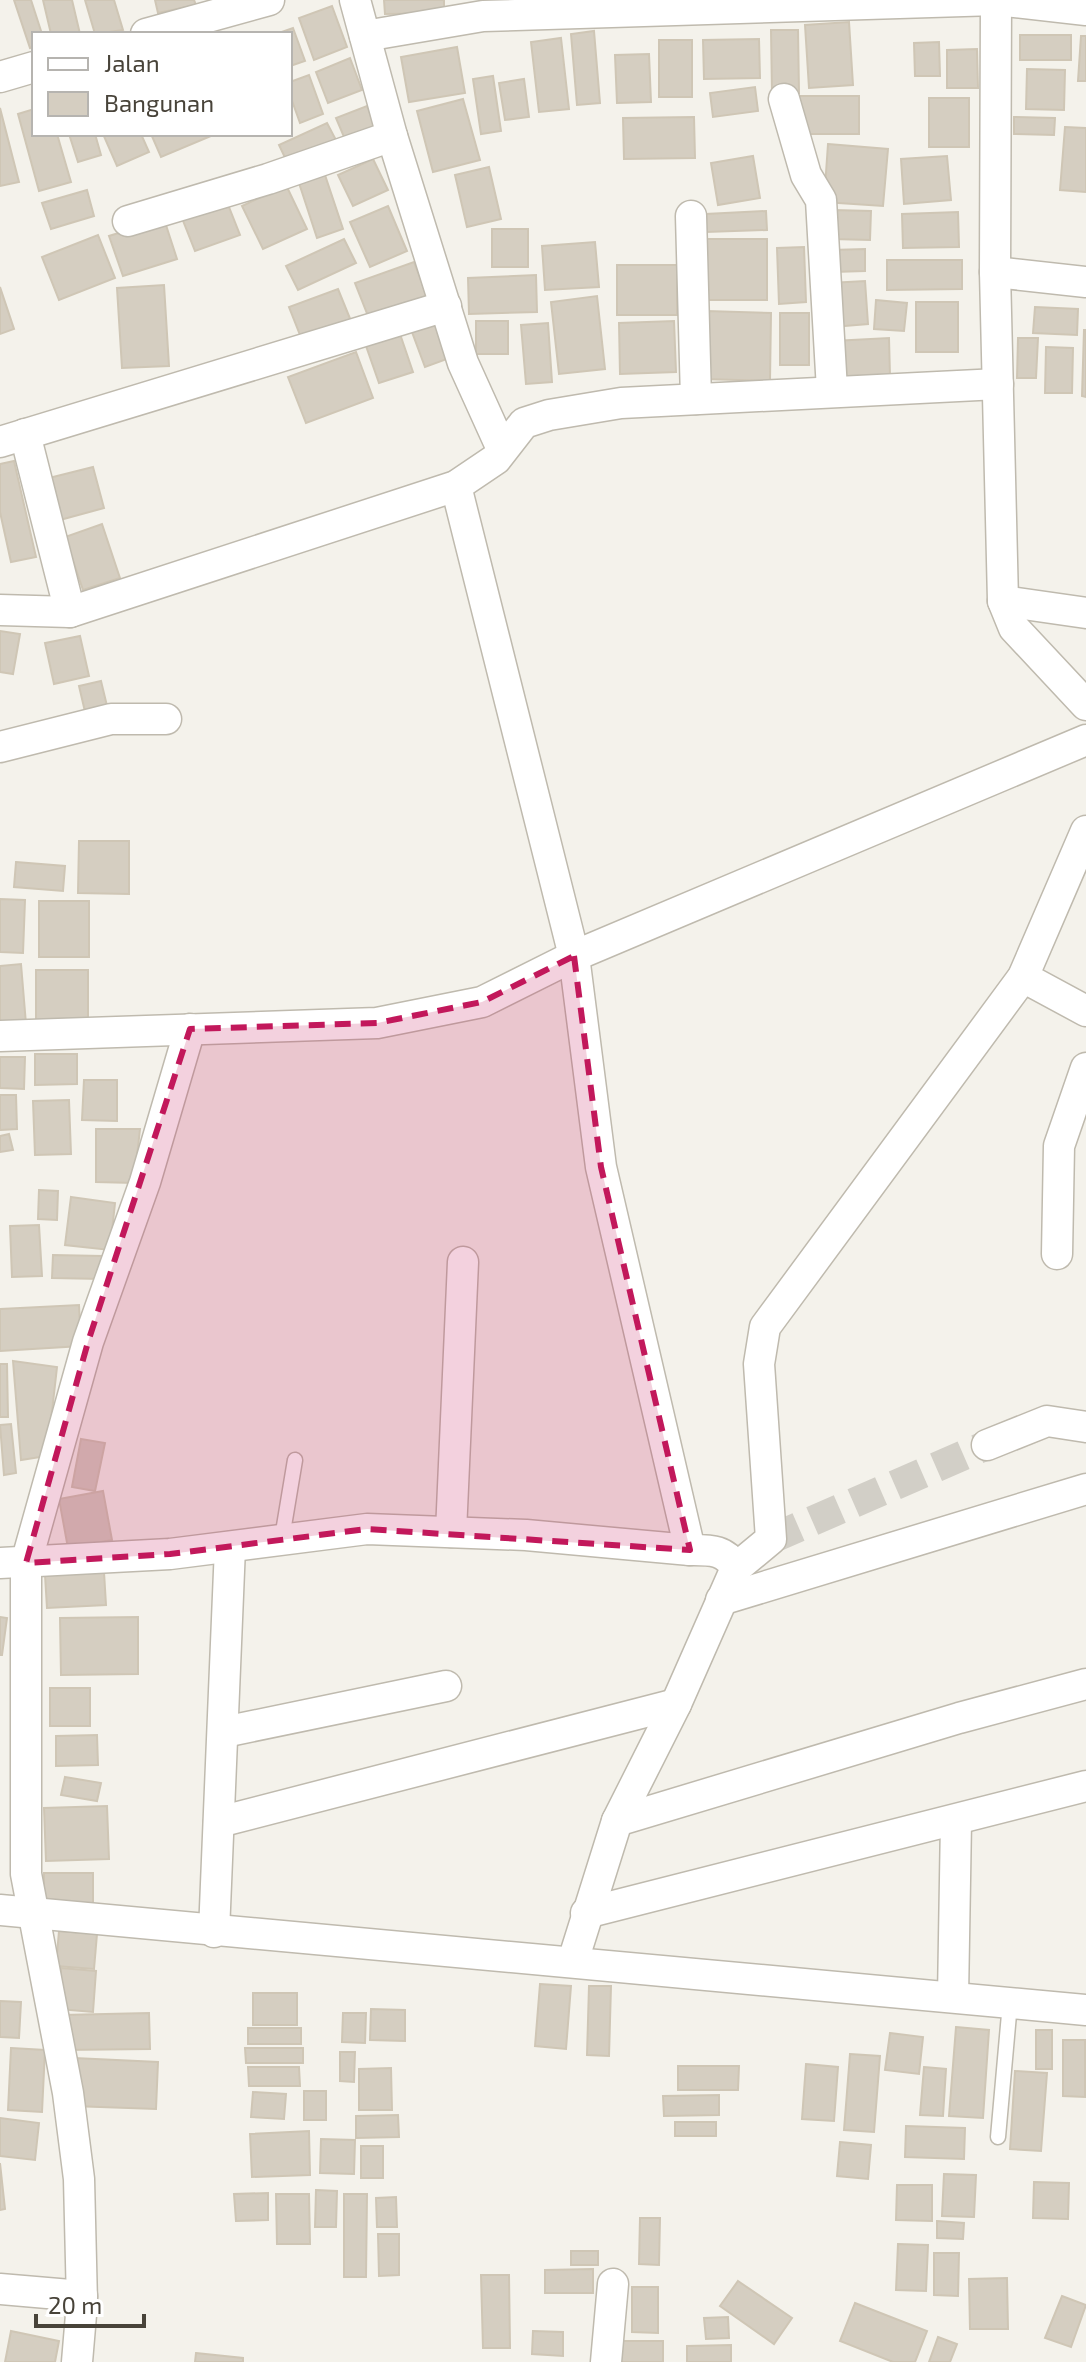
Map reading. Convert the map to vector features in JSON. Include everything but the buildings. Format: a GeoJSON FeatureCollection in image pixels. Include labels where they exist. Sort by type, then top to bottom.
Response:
{"type":"FeatureCollection","features":[{"type":"Feature","properties":{"kind":"street"},"geometry":{"type":"LineString","coordinates":[[153,32],[269,0]]}},
{"type":"Feature","properties":{"kind":"street"},"geometry":{"type":"LineString","coordinates":[[355,0],[392,136],[463,363],[502,449]]}},
{"type":"Feature","properties":{"kind":"street"},"geometry":{"type":"LineString","coordinates":[[365,36],[483,16],[594,6],[996,0],[1086,10]]}},
{"type":"Feature","properties":{"kind":"street"},"geometry":{"type":"LineString","coordinates":[[996,0],[995,272],[1003,601],[1014,628],[1086,705]]}},
{"type":"Feature","properties":{"kind":"street"},"geometry":{"type":"LineString","coordinates":[[0,77],[32,68]]}},
{"type":"Feature","properties":{"kind":"street"},"geometry":{"type":"LineString","coordinates":[[784,99],[806,175],[821,200],[832,390]]}},
{"type":"Feature","properties":{"kind":"street"},"geometry":{"type":"LineString","coordinates":[[128,221],[255,184],[392,136]]}},
{"type":"Feature","properties":{"kind":"street"},"geometry":{"type":"LineString","coordinates":[[691,216],[696,399]]}},
{"type":"Feature","properties":{"kind":"street"},"geometry":{"type":"LineString","coordinates":[[995,272],[1086,282]]}},
{"type":"Feature","properties":{"kind":"street"},"geometry":{"type":"LineString","coordinates":[[70,612],[12,438],[446,306]]}},
{"type":"Feature","properties":{"kind":"street"},"geometry":{"type":"LineString","coordinates":[[0,610],[70,612],[456,486],[496,459],[524,423],[549,415],[621,403],[998,384]]}},
{"type":"Feature","properties":{"kind":"street"},"geometry":{"type":"LineString","coordinates":[[456,486],[574,956],[601,1167],[690,1550]]}},
{"type":"Feature","properties":{"kind":"street"},"geometry":{"type":"LineString","coordinates":[[1003,601],[1086,613]]}},
{"type":"Feature","properties":{"kind":"street"},"geometry":{"type":"LineString","coordinates":[[0,747],[111,719],[166,719]]}},
{"type":"Feature","properties":{"kind":"street"},"geometry":{"type":"LineString","coordinates":[[0,1036],[377,1023],[482,1002],[574,956],[1086,740]]}},
{"type":"Feature","properties":{"kind":"street"},"geometry":{"type":"LineString","coordinates":[[573,1961],[617,1821],[676,1704],[736,1568],[771,1539],[759,1364],[765,1327],[1023,977],[1086,831]]}},
{"type":"Feature","properties":{"kind":"street"},"geometry":{"type":"LineString","coordinates":[[1023,977],[1086,1011]]}},
{"type":"Feature","properties":{"kind":"street"},"geometry":{"type":"LineString","coordinates":[[77,2362],[82,2310],[79,2179],[68,2093],[26,1874],[13,1563],[145,1182],[190,1029]]}},
{"type":"Feature","properties":{"kind":"street"},"geometry":{"type":"LineString","coordinates":[[1057,1254],[1059,1146],[1086,1068]]}},
{"type":"Feature","properties":{"kind":"street"},"geometry":{"type":"LineString","coordinates":[[451,1532],[463,1262]]}},
{"type":"Feature","properties":{"kind":"street"},"geometry":{"type":"LineString","coordinates":[[987,1445],[1047,1421],[1086,1427]]}},
{"type":"Feature","properties":{"kind":"street"},"geometry":{"type":"LineString","coordinates":[[721,1600],[1086,1489]]}},
{"type":"Feature","properties":{"kind":"street"},"geometry":{"type":"LineString","coordinates":[[13,1563],[170,1554],[367,1529],[712,1550],[725,1555],[736,1568]]}},
{"type":"Feature","properties":{"kind":"street"},"geometry":{"type":"LineString","coordinates":[[214,1932],[230,1547]]}},
{"type":"Feature","properties":{"kind":"street"},"geometry":{"type":"LineString","coordinates":[[617,1821],[959,1718],[1086,1684]]}},
{"type":"Feature","properties":{"kind":"street"},"geometry":{"type":"LineString","coordinates":[[224,1732],[446,1686]]}},
{"type":"Feature","properties":{"kind":"street"},"geometry":{"type":"LineString","coordinates":[[219,1822],[676,1704]]}},
{"type":"Feature","properties":{"kind":"street"},"geometry":{"type":"LineString","coordinates":[[586,1913],[1086,1786]]}},
{"type":"Feature","properties":{"kind":"street"},"geometry":{"type":"LineString","coordinates":[[953,1997],[956,1821]]}},
{"type":"Feature","properties":{"kind":"street"},"geometry":{"type":"LineString","coordinates":[[0,1910],[1086,2010]]}},
{"type":"Feature","properties":{"kind":"street"},"geometry":{"type":"LineString","coordinates":[[606,2362],[613,2284]]}},
{"type":"Feature","properties":{"kind":"street"},"geometry":{"type":"LineString","coordinates":[[0,2289],[82,2310]]}},
{"type":"Feature","properties":{"kind":"lane"},"geometry":{"type":"LineString","coordinates":[[282,1538],[295,1460]]}},
{"type":"Feature","properties":{"kind":"lane"},"geometry":{"type":"LineString","coordinates":[[998,2137],[1010,2003]]}},
{"type":"Feature","properties":{"kind":"highlighted area"},"geometry":{"type":"Polygon","coordinates":[[[574,956],[601,1167],[690,1550],[367,1529],[170,1554],[26,1563],[88,1342],[190,1029],[377,1023],[482,1002],[574,956]]]}},
{"type":"Feature","properties":{"kind":"tunnel"},"geometry":{"type":"LineString","coordinates":[[771,1539],[987,1445]]}}]}
